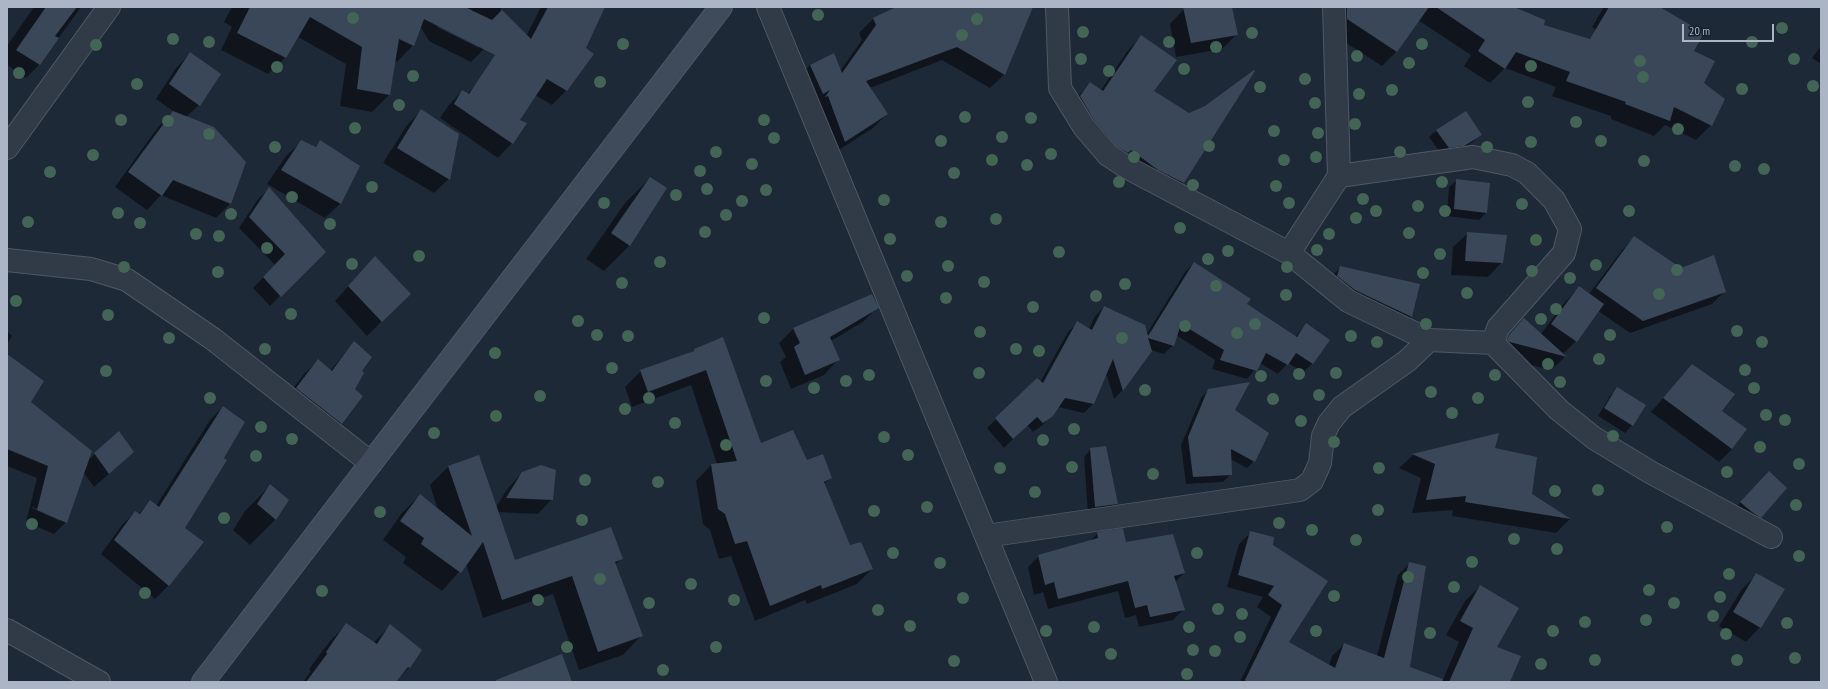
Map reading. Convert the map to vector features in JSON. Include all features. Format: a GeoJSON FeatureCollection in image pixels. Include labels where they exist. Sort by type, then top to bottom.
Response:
{"type":"FeatureCollection","features":[{"type":"Feature","properties":{"kind":"main road"},"geometry":{"type":"LineString","coordinates":[[203,682],[722,7]]}},
{"type":"Feature","properties":{"kind":"street"},"geometry":{"type":"LineString","coordinates":[[7,148],[109,7]]}},
{"type":"Feature","properties":{"kind":"street"},"geometry":{"type":"LineString","coordinates":[[768,7],[1046,682]]}},
{"type":"Feature","properties":{"kind":"street"},"geometry":{"type":"LineString","coordinates":[[1057,7],[1060,88],[1084,126],[1108,154],[1128,168],[1289,252],[1348,302],[1429,340],[1493,343],[1559,410],[1594,438],[1650,472],[1771,537]]}},
{"type":"Feature","properties":{"kind":"street"},"geometry":{"type":"LineString","coordinates":[[1289,252],[1339,176],[1334,7]]}},
{"type":"Feature","properties":{"kind":"street"},"geometry":{"type":"LineString","coordinates":[[1339,176],[1473,157],[1512,165],[1528,173],[1554,200],[1570,230],[1564,254],[1498,328],[1493,343]]}},
{"type":"Feature","properties":{"kind":"street"},"geometry":{"type":"LineString","coordinates":[[7,260],[91,269],[127,280],[213,339],[371,463]]}},
{"type":"Feature","properties":{"kind":"street"},"geometry":{"type":"LineString","coordinates":[[986,536],[1300,490],[1312,481],[1320,463],[1323,436],[1329,423],[1342,407],[1407,361],[1429,340]]}},
{"type":"Feature","properties":{"kind":"street"},"geometry":{"type":"LineString","coordinates":[[7,630],[99,682]]}},
{"type":"Feature","properties":{"kind":"building"},"geometry":{"type":"Polygon","coordinates":[[[46,7],[77,7],[55,36],[59,38],[40,65],[16,50],[46,7]]]}},
{"type":"Feature","properties":{"kind":"building"},"geometry":{"type":"Polygon","coordinates":[[[250,7],[465,7],[492,20],[502,10],[531,39],[548,7],[605,7],[586,48],[594,54],[567,91],[547,79],[520,120],[527,123],[513,144],[454,104],[462,90],[469,94],[495,55],[424,19],[414,46],[399,39],[390,95],[357,89],[362,47],[310,17],[286,58],[237,33],[250,7]]]}},
{"type":"Feature","properties":{"kind":"building"},"geometry":{"type":"Polygon","coordinates":[[[896,7],[1033,7],[1005,75],[957,47],[866,81],[888,114],[845,142],[828,96],[825,97],[830,90],[823,94],[810,65],[834,53],[842,73],[876,25],[873,18],[896,7]]]}},
{"type":"Feature","properties":{"kind":"building"},"geometry":{"type":"Polygon","coordinates":[[[1183,7],[1232,7],[1238,35],[1191,43],[1183,7]]]}},
{"type":"Feature","properties":{"kind":"building"},"geometry":{"type":"Polygon","coordinates":[[[1347,7],[1429,7],[1397,52],[1347,19],[1347,7]]]}},
{"type":"Feature","properties":{"kind":"building"},"geometry":{"type":"Polygon","coordinates":[[[1436,7],[1514,7],[1545,20],[1544,25],[1590,39],[1609,7],[1660,7],[1704,33],[1694,51],[1715,61],[1704,83],[1725,99],[1712,126],[1674,107],[1670,121],[1625,104],[1626,102],[1566,81],[1570,72],[1516,52],[1505,69],[1478,51],[1485,40],[1436,7]]]}},
{"type":"Feature","properties":{"kind":"building"},"geometry":{"type":"Polygon","coordinates":[[[1141,35],[1177,60],[1154,91],[1189,113],[1205,106],[1254,70],[1255,71],[1184,183],[1158,170],[1131,150],[1128,153],[1116,146],[1094,120],[1080,96],[1090,82],[1103,91],[1141,35]]]}},
{"type":"Feature","properties":{"kind":"building"},"geometry":{"type":"Polygon","coordinates":[[[190,52],[221,74],[200,106],[169,84],[190,52]]]}},
{"type":"Feature","properties":{"kind":"building"},"geometry":{"type":"Polygon","coordinates":[[[421,109],[459,134],[450,180],[397,148],[421,109]]]}},
{"type":"Feature","properties":{"kind":"building"},"geometry":{"type":"Polygon","coordinates":[[[173,111],[214,127],[246,162],[231,204],[173,180],[162,196],[128,172],[173,111]]]}},
{"type":"Feature","properties":{"kind":"building"},"geometry":{"type":"Polygon","coordinates":[[[1466,111],[1482,135],[1464,146],[1449,148],[1436,130],[1466,111]]]}},
{"type":"Feature","properties":{"kind":"building"},"geometry":{"type":"Polygon","coordinates":[[[301,140],[316,147],[320,140],[360,166],[341,204],[281,170],[301,140]]]}},
{"type":"Feature","properties":{"kind":"building"},"geometry":{"type":"Polygon","coordinates":[[[650,177],[667,188],[630,246],[611,233],[650,177]]]}},
{"type":"Feature","properties":{"kind":"building"},"geometry":{"type":"Polygon","coordinates":[[[1456,179],[1490,183],[1487,213],[1454,209],[1456,179]]]}},
{"type":"Feature","properties":{"kind":"building"},"geometry":{"type":"Polygon","coordinates":[[[269,187],[326,252],[281,297],[263,277],[285,254],[249,217],[269,187]]]}},
{"type":"Feature","properties":{"kind":"building"},"geometry":{"type":"Polygon","coordinates":[[[1467,232],[1507,235],[1503,263],[1465,261],[1467,232]]]}},
{"type":"Feature","properties":{"kind":"building"},"geometry":{"type":"Polygon","coordinates":[[[1634,236],[1681,268],[1714,255],[1726,292],[1643,321],[1596,288],[1634,236]]]}},
{"type":"Feature","properties":{"kind":"building"},"geometry":{"type":"Polygon","coordinates":[[[375,256],[411,294],[382,322],[348,286],[375,256]]]}},
{"type":"Feature","properties":{"kind":"building"},"geometry":{"type":"Polygon","coordinates":[[[1194,262],[1251,299],[1247,304],[1297,337],[1306,323],[1330,340],[1313,364],[1296,353],[1288,365],[1266,353],[1257,371],[1220,360],[1224,350],[1181,324],[1174,346],[1148,338],[1152,351],[1123,391],[1113,359],[1094,404],[1065,398],[1053,416],[1043,423],[1037,417],[1013,439],[995,418],[1037,378],[1043,383],[1077,321],[1092,330],[1104,306],[1145,325],[1148,336],[1194,262]]]}},
{"type":"Feature","properties":{"kind":"building"},"geometry":{"type":"Polygon","coordinates":[[[1340,266],[1420,284],[1412,317],[1355,290],[1337,276],[1340,266]]]}},
{"type":"Feature","properties":{"kind":"building"},"geometry":{"type":"Polygon","coordinates":[[[1579,286],[1604,304],[1577,342],[1551,324],[1579,286]]]}},
{"type":"Feature","properties":{"kind":"building"},"geometry":{"type":"Polygon","coordinates":[[[872,294],[879,308],[830,337],[840,360],[805,375],[794,347],[800,343],[793,328],[872,294]]]}},
{"type":"Feature","properties":{"kind":"building"},"geometry":{"type":"Polygon","coordinates":[[[1524,318],[1567,357],[1507,340],[1509,335],[1524,318]]]}},
{"type":"Feature","properties":{"kind":"building"},"geometry":{"type":"Polygon","coordinates":[[[723,337],[761,443],[793,430],[807,460],[823,454],[832,478],[824,482],[850,545],[861,542],[873,569],[822,589],[821,585],[770,606],[747,541],[735,544],[725,514],[718,509],[711,464],[737,461],[706,370],[648,392],[640,370],[694,351],[694,349],[723,337]]]}},
{"type":"Feature","properties":{"kind":"building"},"geometry":{"type":"Polygon","coordinates":[[[354,341],[372,357],[362,371],[364,373],[355,389],[363,396],[342,424],[296,388],[318,359],[332,371],[354,341]]]}},
{"type":"Feature","properties":{"kind":"building"},"geometry":{"type":"Polygon","coordinates":[[[7,354],[44,381],[31,402],[92,451],[67,523],[37,510],[48,466],[7,449],[7,354]]]}},
{"type":"Feature","properties":{"kind":"building"},"geometry":{"type":"Polygon","coordinates":[[[1692,364],[1735,394],[1722,411],[1747,429],[1732,449],[1663,398],[1692,364]]]}},
{"type":"Feature","properties":{"kind":"building"},"geometry":{"type":"Polygon","coordinates":[[[1250,382],[1235,410],[1269,433],[1255,462],[1231,449],[1232,475],[1193,477],[1188,437],[1208,389],[1250,382]]]}},
{"type":"Feature","properties":{"kind":"building"},"geometry":{"type":"Polygon","coordinates":[[[1617,387],[1646,405],[1633,426],[1604,408],[1617,387]]]}},
{"type":"Feature","properties":{"kind":"building"},"geometry":{"type":"Polygon","coordinates":[[[223,406],[245,422],[224,458],[227,460],[185,528],[204,542],[169,586],[114,540],[135,511],[140,514],[150,500],[159,507],[223,406]]]}},
{"type":"Feature","properties":{"kind":"building"},"geometry":{"type":"Polygon","coordinates":[[[119,431],[134,452],[109,474],[94,453],[119,431]]]}},
{"type":"Feature","properties":{"kind":"building"},"geometry":{"type":"Polygon","coordinates":[[[1499,433],[1495,448],[1537,457],[1532,494],[1571,519],[1465,502],[1466,496],[1426,500],[1435,464],[1412,454],[1499,433]]]}},
{"type":"Feature","properties":{"kind":"building"},"geometry":{"type":"Polygon","coordinates":[[[1106,446],[1118,504],[1095,507],[1090,448],[1106,446]]]}},
{"type":"Feature","properties":{"kind":"building"},"geometry":{"type":"Polygon","coordinates":[[[479,455],[515,560],[611,527],[623,559],[615,562],[643,636],[598,652],[572,576],[502,600],[483,542],[461,573],[421,544],[424,538],[400,521],[420,494],[472,536],[448,466],[479,455]]]}},
{"type":"Feature","properties":{"kind":"building"},"geometry":{"type":"Polygon","coordinates":[[[541,465],[556,470],[553,500],[506,498],[522,472],[541,465]]]}},
{"type":"Feature","properties":{"kind":"building"},"geometry":{"type":"Polygon","coordinates":[[[1769,471],[1787,488],[1761,518],[1740,502],[1769,471]]]}},
{"type":"Feature","properties":{"kind":"building"},"geometry":{"type":"Polygon","coordinates":[[[270,484],[289,500],[276,520],[257,504],[270,484]]]}},
{"type":"Feature","properties":{"kind":"building"},"geometry":{"type":"Polygon","coordinates":[[[1123,528],[1126,542],[1173,534],[1185,573],[1174,576],[1185,610],[1150,617],[1147,605],[1135,608],[1128,581],[1058,599],[1054,582],[1045,585],[1038,555],[1098,538],[1097,532],[1123,528]]]}},
{"type":"Feature","properties":{"kind":"building"},"geometry":{"type":"Polygon","coordinates":[[[1250,531],[1274,537],[1273,545],[1328,581],[1289,642],[1335,668],[1344,643],[1384,658],[1409,562],[1426,566],[1410,667],[1443,679],[1442,682],[1246,682],[1245,680],[1282,605],[1268,595],[1274,586],[1238,575],[1250,531]]]}},
{"type":"Feature","properties":{"kind":"building"},"geometry":{"type":"Polygon","coordinates":[[[1756,573],[1785,589],[1761,628],[1733,612],[1756,573]]]}},
{"type":"Feature","properties":{"kind":"building"},"geometry":{"type":"Polygon","coordinates":[[[1480,585],[1519,608],[1497,647],[1521,656],[1510,682],[1449,682],[1473,628],[1460,621],[1480,585]]]}},
{"type":"Feature","properties":{"kind":"building"},"geometry":{"type":"Polygon","coordinates":[[[346,623],[377,644],[390,624],[422,650],[410,668],[408,667],[396,682],[306,682],[327,654],[326,652],[346,623]]]}},
{"type":"Feature","properties":{"kind":"building"},"geometry":{"type":"Polygon","coordinates":[[[562,654],[572,682],[496,682],[496,680],[562,654]]]}}]}
